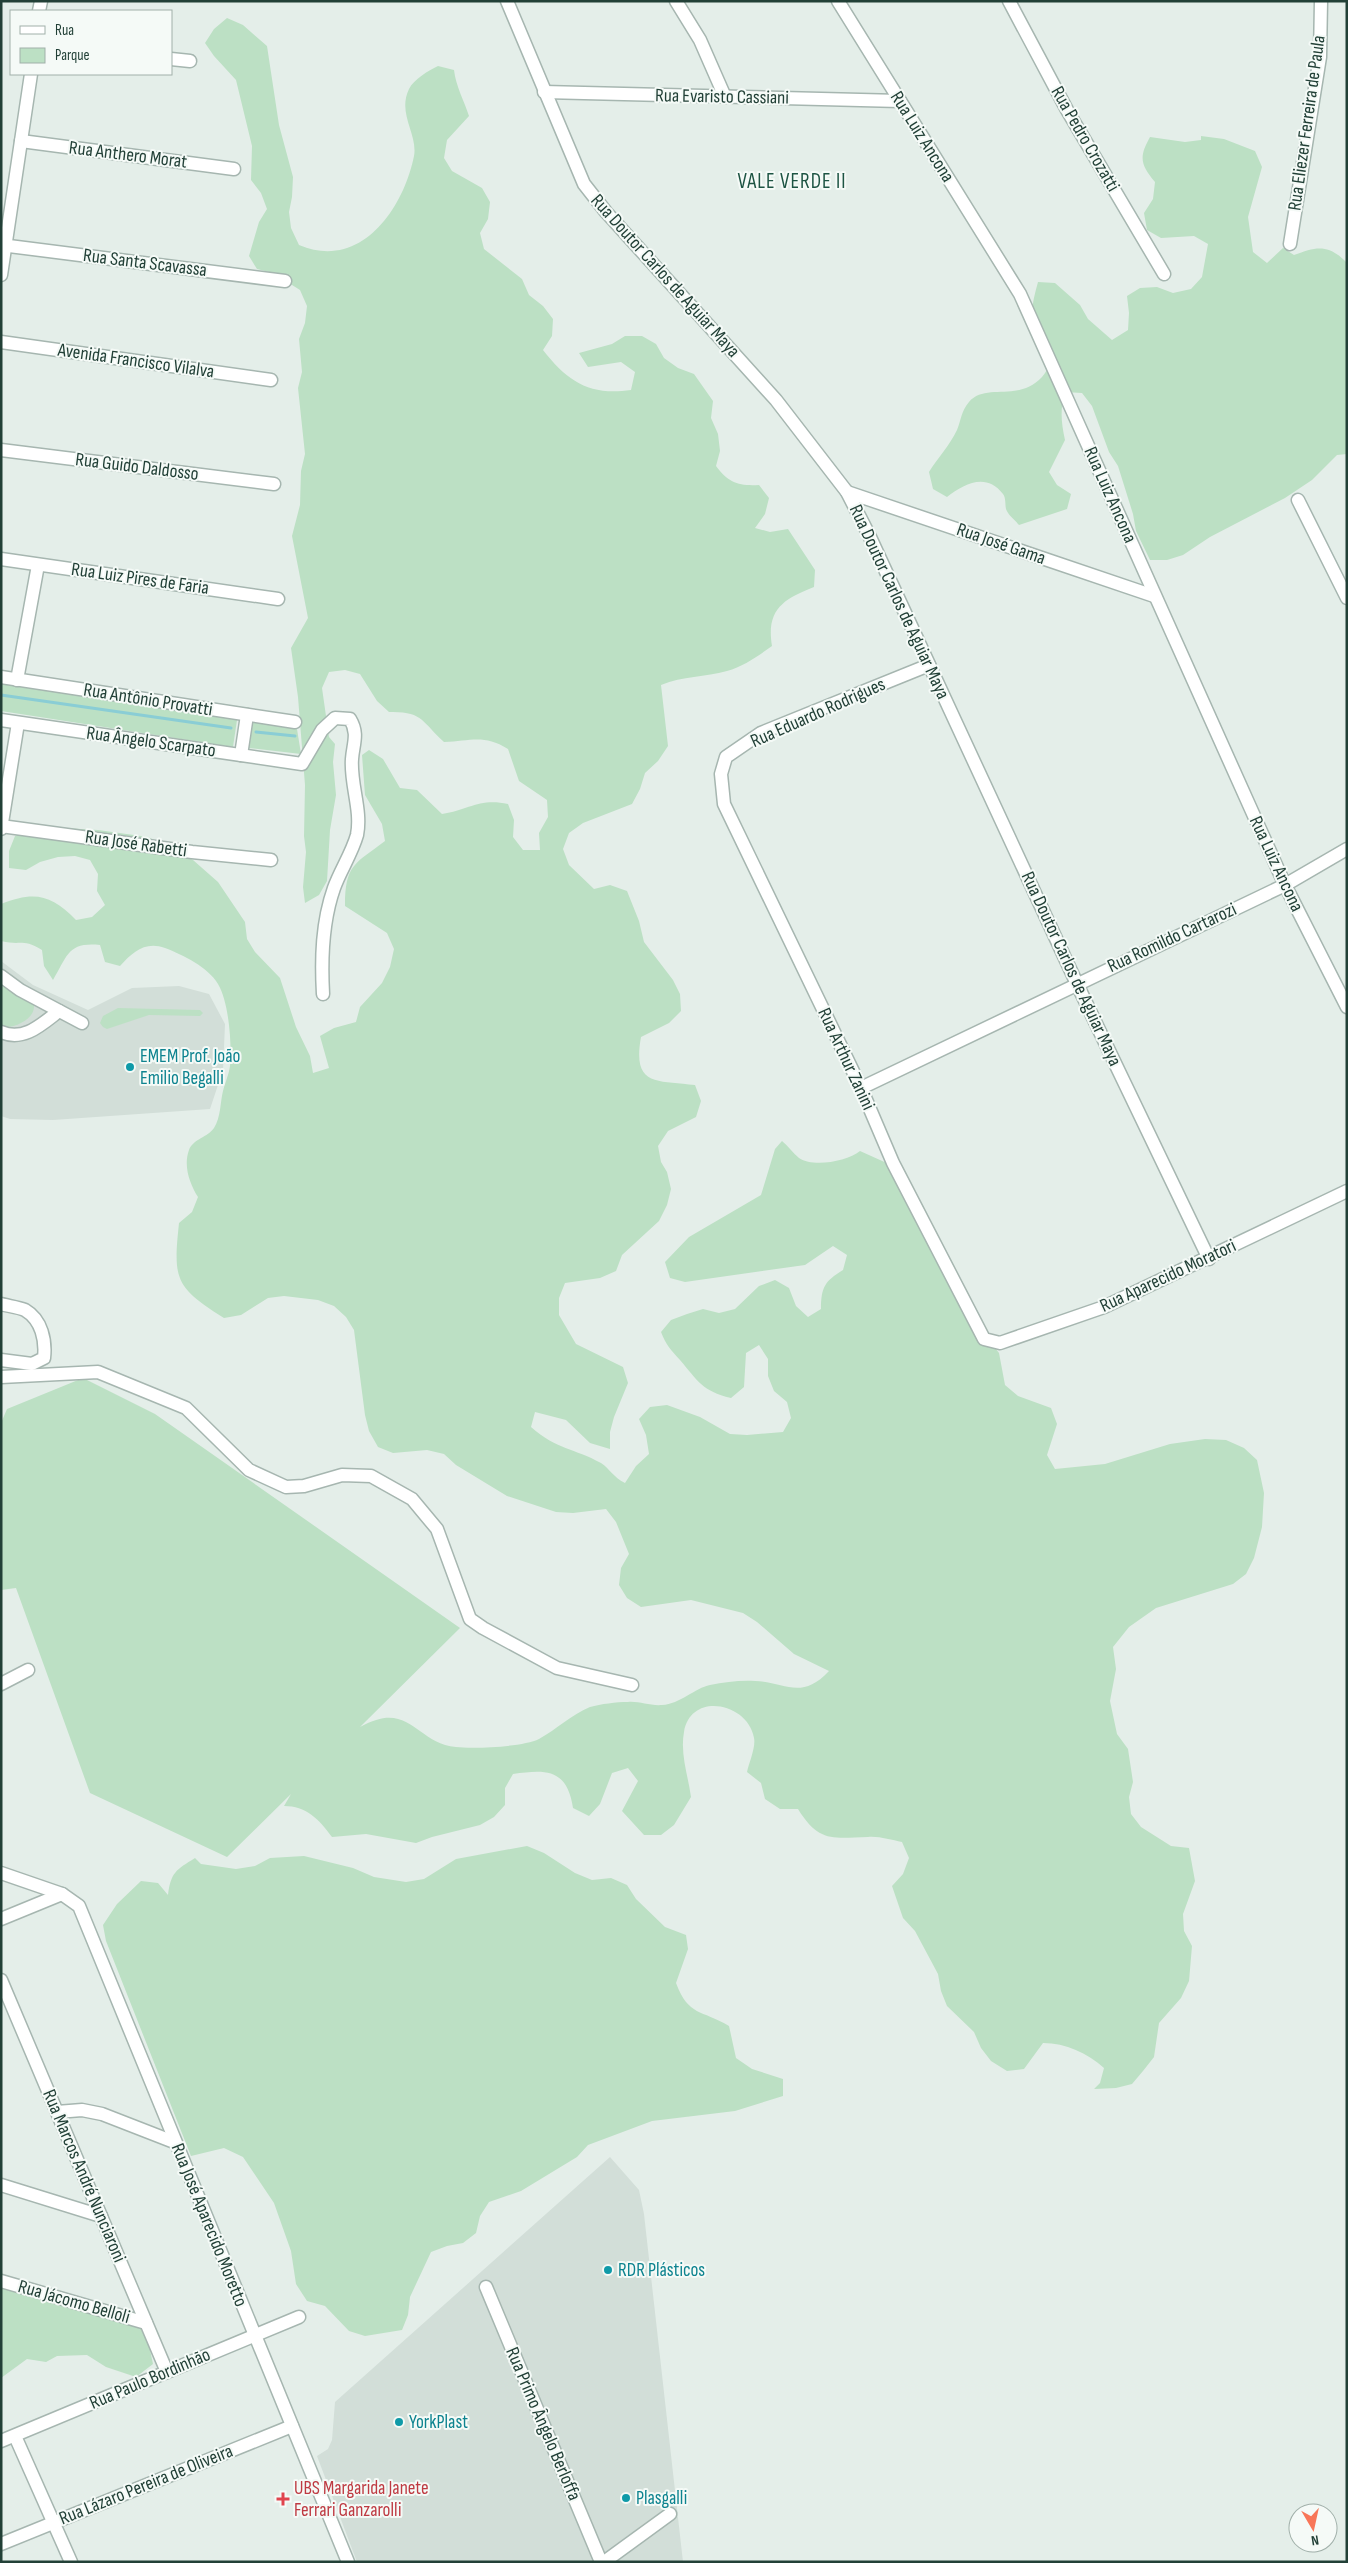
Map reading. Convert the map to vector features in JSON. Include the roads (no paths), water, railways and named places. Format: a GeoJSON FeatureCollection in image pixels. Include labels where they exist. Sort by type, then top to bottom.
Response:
{"type":"FeatureCollection","features":[{"type":"Feature","properties":{"kind":"street","name":"Rua Doutor Carlos de Aguiar Maya"},"geometry":{"type":"LineString","coordinates":[[507,1],[584,184],[606,212],[776,400],[847,492],[1077,984],[1208,1258]]}},
{"type":"Feature","properties":{"kind":"street"},"geometry":{"type":"LineString","coordinates":[[676,1],[700,40],[725,97]]}},
{"type":"Feature","properties":{"kind":"street","name":"Rua Luiz Ancona"},"geometry":{"type":"LineString","coordinates":[[838,1],[1020,294],[1285,885],[1347,1007]]}},
{"type":"Feature","properties":{"kind":"street","name":"Rua Pedro Crozatti"},"geometry":{"type":"LineString","coordinates":[[1009,1],[1067,110],[1164,274]]}},
{"type":"Feature","properties":{"kind":"street","name":"Rua Eliezer Ferreira de Paula"},"geometry":{"type":"LineString","coordinates":[[1290,244],[1320,57],[1321,1]]}},
{"type":"Feature","properties":{"kind":"street"},"geometry":{"type":"LineString","coordinates":[[172,59],[190,61]]}},
{"type":"Feature","properties":{"kind":"street"},"geometry":{"type":"LineString","coordinates":[[1,275],[3,245],[22,141],[31,75]]}},
{"type":"Feature","properties":{"kind":"street","name":"Rua Evaristo Cassiani"},"geometry":{"type":"LineString","coordinates":[[544,92],[900,101]]}},
{"type":"Feature","properties":{"kind":"street","name":"Rua Anthero Morat"},"geometry":{"type":"LineString","coordinates":[[22,141],[234,169]]}},
{"type":"Feature","properties":{"kind":"street","name":"Rua Santa Scavassa"},"geometry":{"type":"LineString","coordinates":[[3,245],[285,281]]}},
{"type":"Feature","properties":{"kind":"street","name":"Avenida Francisco Vilalva"},"geometry":{"type":"LineString","coordinates":[[1,342],[270,380]]}},
{"type":"Feature","properties":{"kind":"street","name":"Rua Guido Daldosso"},"geometry":{"type":"LineString","coordinates":[[1,450],[274,484]]}},
{"type":"Feature","properties":{"kind":"street","name":"Rua José Gama"},"geometry":{"type":"LineString","coordinates":[[847,492],[1154,596]]}},
{"type":"Feature","properties":{"kind":"street"},"geometry":{"type":"LineString","coordinates":[[1298,500],[1347,598]]}},
{"type":"Feature","properties":{"kind":"street","name":"Rua Luiz Pires de Faria"},"geometry":{"type":"LineString","coordinates":[[1,560],[278,599]]}},
{"type":"Feature","properties":{"kind":"street"},"geometry":{"type":"LineString","coordinates":[[17,680],[38,565]]}},
{"type":"Feature","properties":{"kind":"street","name":"Rua Eduardo Rodrigues"},"geometry":{"type":"LineString","coordinates":[[721,774],[726,757],[761,733],[929,665]]}},
{"type":"Feature","properties":{"kind":"street","name":"Rua Antônio Provatti"},"geometry":{"type":"LineString","coordinates":[[1,677],[295,722]]}},
{"type":"Feature","properties":{"kind":"street"},"geometry":{"type":"LineString","coordinates":[[241,755],[247,715]]}},
{"type":"Feature","properties":{"kind":"street","name":"Rua Ângelo Scarpato"},"geometry":{"type":"LineString","coordinates":[[1,720],[302,764],[322,730],[335,718],[350,719],[355,728],[356,742],[352,760],[357,803],[357,835],[334,889],[326,918],[321,957],[323,994]]}},
{"type":"Feature","properties":{"kind":"street"},"geometry":{"type":"LineString","coordinates":[[1,827],[18,723]]}},
{"type":"Feature","properties":{"kind":"street","name":"Rua Arthur Zanini"},"geometry":{"type":"LineString","coordinates":[[721,774],[724,804],[861,1088],[894,1164],[984,1339]]}},
{"type":"Feature","properties":{"kind":"street","name":"Rua José Rabetti"},"geometry":{"type":"LineString","coordinates":[[1,827],[192,852],[271,860]]}},
{"type":"Feature","properties":{"kind":"street","name":"Rua Romildo Cartarozi"},"geometry":{"type":"LineString","coordinates":[[861,1088],[1285,885],[1347,849]]}},
{"type":"Feature","properties":{"kind":"street"},"geometry":{"type":"LineString","coordinates":[[1,976],[20,990],[82,1023]]}},
{"type":"Feature","properties":{"kind":"street"},"geometry":{"type":"LineString","coordinates":[[1,1032],[12,1037],[22,1034],[38,1027],[59,1011]]}},
{"type":"Feature","properties":{"kind":"street","name":"Rua Aparecido Moratori"},"geometry":{"type":"LineString","coordinates":[[984,1339],[1000,1342],[1104,1307],[1347,1191]]}},
{"type":"Feature","properties":{"kind":"street"},"geometry":{"type":"LineString","coordinates":[[1,1304],[24,1310],[38,1322],[46,1343],[44,1358],[32,1364],[1,1360]]}},
{"type":"Feature","properties":{"kind":"street"},"geometry":{"type":"LineString","coordinates":[[1,1377],[98,1372],[186,1408],[248,1470],[286,1487],[304,1486],[342,1475],[371,1476],[412,1499],[437,1529],[470,1618],[483,1628],[557,1668],[632,1685]]}},
{"type":"Feature","properties":{"kind":"street"},"geometry":{"type":"LineString","coordinates":[[1,1684],[28,1670]]}},
{"type":"Feature","properties":{"kind":"street"},"geometry":{"type":"LineString","coordinates":[[1,1873],[62,1894]]}},
{"type":"Feature","properties":{"kind":"street"},"geometry":{"type":"LineString","coordinates":[[1,1919],[62,1894]]}},
{"type":"Feature","properties":{"kind":"street","name":"Rua José Aparecido Moretto"},"geometry":{"type":"LineString","coordinates":[[62,1894],[79,1906],[174,2142],[348,2562]]}},
{"type":"Feature","properties":{"kind":"street","name":"Rua Marcos André Nunciaroni"},"geometry":{"type":"LineString","coordinates":[[1,1980],[167,2372]]}},
{"type":"Feature","properties":{"kind":"street"},"geometry":{"type":"LineString","coordinates":[[57,2112],[82,2110],[102,2114],[174,2142]]}},
{"type":"Feature","properties":{"kind":"street"},"geometry":{"type":"LineString","coordinates":[[1,2185],[101,2216]]}},
{"type":"Feature","properties":{"kind":"street","name":"Rua Jácomo Belloli"},"geometry":{"type":"LineString","coordinates":[[1,2281],[146,2323]]}},
{"type":"Feature","properties":{"kind":"street","name":"Rua Primo Ângelo Berloffa"},"geometry":{"type":"LineString","coordinates":[[486,2287],[602,2562]]}},
{"type":"Feature","properties":{"kind":"street","name":"Rua Paulo Bordinhão"},"geometry":{"type":"LineString","coordinates":[[1,2441],[300,2317]]}},
{"type":"Feature","properties":{"kind":"street","name":"Rua Lázaro Pereira de Oliveira"},"geometry":{"type":"LineString","coordinates":[[1,2544],[292,2426]]}},
{"type":"Feature","properties":{"kind":"street"},"geometry":{"type":"LineString","coordinates":[[15,2436],[55,2522],[71,2562]]}},
{"type":"Feature","properties":{"kind":"street"},"geometry":{"type":"LineString","coordinates":[[602,2562],[670,2514]]}},
{"type":"Feature","properties":{"kind":"waterway"},"geometry":{"type":"LineString","coordinates":[[1,695],[231,728]]}},
{"type":"Feature","properties":{"kind":"waterway"},"geometry":{"type":"LineString","coordinates":[[256,732],[295,736]]}},
{"type":"Feature","properties":{"kind":"place","name":"EMEM Prof. João Emilio Begalli"},"geometry":{"type":"Point","coordinates":[130,1067]}},
{"type":"Feature","properties":{"kind":"place","name":"RDR Plásticos"},"geometry":{"type":"Point","coordinates":[608,2270]}},
{"type":"Feature","properties":{"kind":"place","name":"YorkPlast"},"geometry":{"type":"Point","coordinates":[399,2422]}},
{"type":"Feature","properties":{"kind":"place","name":"Plasgalli"},"geometry":{"type":"Point","coordinates":[626,2498]}},
{"type":"Feature","properties":{"kind":"place","name":"UBS Margarida Janete Ferrari Ganzarolli"},"geometry":{"type":"Point","coordinates":[283,2499]}},
{"type":"Feature","properties":{"kind":"district","name":"VALE VERDE II"},"geometry":{"type":"Point","coordinates":[792,181]}}]}
